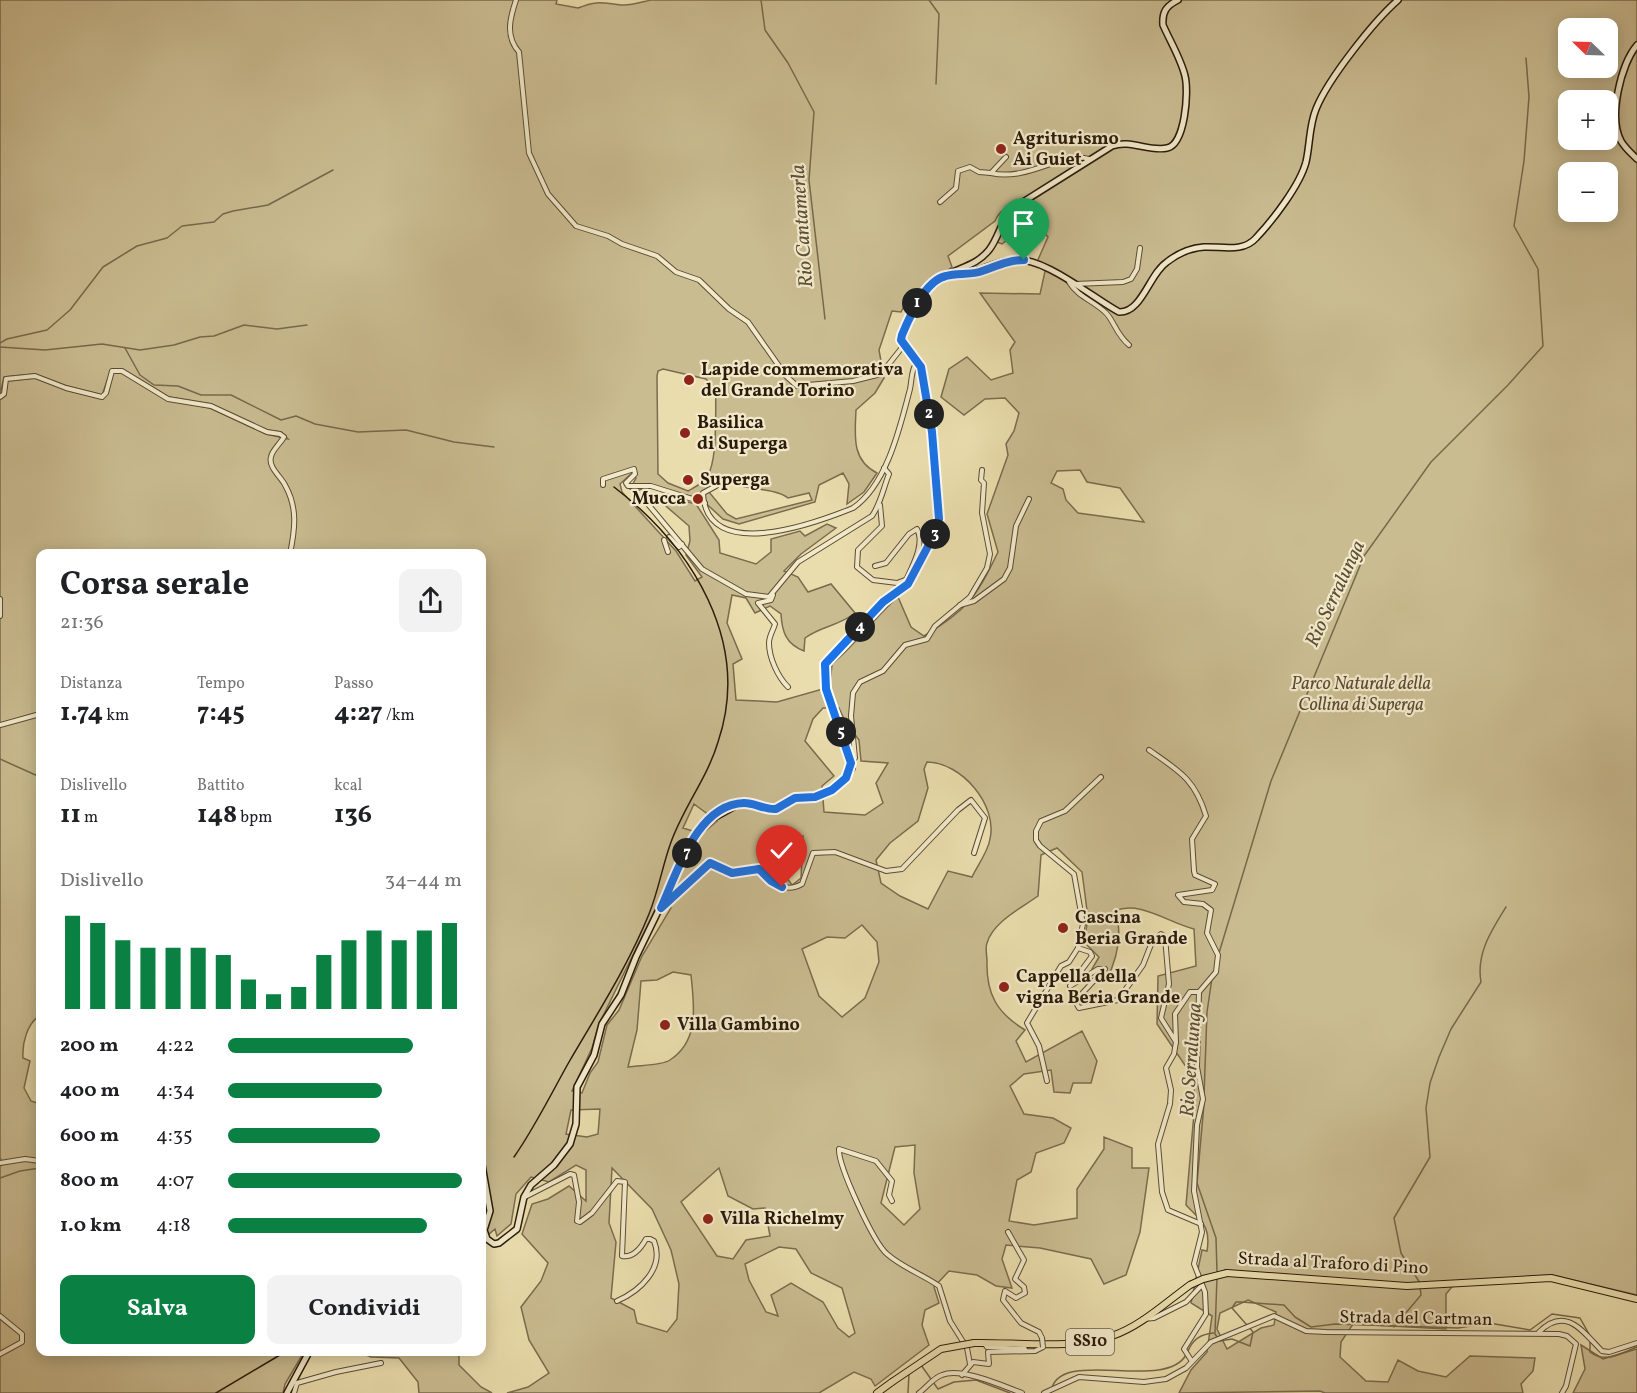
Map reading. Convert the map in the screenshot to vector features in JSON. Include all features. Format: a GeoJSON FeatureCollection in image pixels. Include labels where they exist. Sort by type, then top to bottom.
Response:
{"type":"FeatureCollection","features":[{"type":"Feature","properties":{"kind":"main road","name":"Strada al Traforo di Pino"},"geometry":{"type":"LineString","coordinates":[[877,1393],[941,1349],[983,1342],[1092,1342],[1113,1336],[1143,1319],[1190,1286],[1203,1279],[1227,1273],[1407,1286],[1551,1278],[1637,1299]]}},
{"type":"Feature","properties":{"kind":"street"},"geometry":{"type":"LineString","coordinates":[[516,0],[509,27],[519,52],[532,164],[549,194],[576,226],[609,236],[622,244],[657,256],[676,272],[699,280],[729,309],[748,322],[786,376],[797,386],[853,381],[880,374],[904,345]]}},
{"type":"Feature","properties":{"kind":"street"},"geometry":{"type":"LineString","coordinates":[[851,763],[826,689],[825,664],[871,614],[909,578],[935,533],[939,519],[932,432],[921,367],[904,345],[902,335],[914,307],[936,282],[976,263],[989,250],[1008,213],[1089,159],[1118,144],[1161,148],[1174,146],[1178,142],[1182,131],[1185,76],[1162,25],[1162,18],[1169,5],[1178,0]]}},
{"type":"Feature","properties":{"kind":"street"},"geometry":{"type":"LineString","coordinates":[[946,276],[977,273],[1010,260],[1024,260],[1124,312],[1136,305],[1152,276],[1166,262],[1184,252],[1202,247],[1239,247],[1255,240],[1303,171],[1312,121],[1322,97],[1375,22],[1398,0]]}},
{"type":"Feature","properties":{"kind":"street"},"geometry":{"type":"LineString","coordinates":[[1637,45],[1622,70],[1617,124],[1621,142],[1637,159]]}},
{"type":"Feature","properties":{"kind":"street"},"geometry":{"type":"LineString","coordinates":[[991,173],[1006,158]]}},
{"type":"Feature","properties":{"kind":"street"},"geometry":{"type":"LineString","coordinates":[[940,202],[956,188],[958,171],[970,167],[979,172],[1028,173],[1068,158],[1089,159]]}},
{"type":"Feature","properties":{"kind":"street"},"geometry":{"type":"LineString","coordinates":[[1072,283],[1123,282],[1131,279],[1137,269],[1140,249]]}},
{"type":"Feature","properties":{"kind":"street"},"geometry":{"type":"LineString","coordinates":[[1072,283],[1075,291],[1108,315],[1114,329],[1129,345]]}},
{"type":"Feature","properties":{"kind":"street"},"geometry":{"type":"LineString","coordinates":[[716,486],[705,491],[703,495],[714,521],[725,530],[753,533],[777,531],[853,508],[864,501],[875,488],[884,468],[909,394],[913,368],[917,362]]}},
{"type":"Feature","properties":{"kind":"street"},"geometry":{"type":"LineString","coordinates":[[0,397],[4,394],[6,379],[35,376],[66,388],[102,397],[112,371],[122,371],[168,399],[211,406],[267,432],[280,434],[284,437],[270,458],[271,465],[294,503],[295,525],[291,549]]}},
{"type":"Feature","properties":{"kind":"street"},"geometry":{"type":"LineString","coordinates":[[875,566],[885,563],[909,534],[917,530],[920,533],[918,550],[909,578],[897,583],[873,580],[857,567],[858,550],[882,526],[880,495],[889,474],[884,468]]}},
{"type":"Feature","properties":{"kind":"street"},"geometry":{"type":"LineString","coordinates":[[603,485],[603,479],[610,475],[634,469],[635,474],[626,483],[628,486],[651,486],[705,503]]}},
{"type":"Feature","properties":{"kind":"street"},"geometry":{"type":"LineString","coordinates":[[486,1236],[494,1244],[499,1243],[517,1229],[524,1197],[531,1185],[561,1157],[573,1138],[578,1083],[594,1055],[602,1024],[621,995],[636,957],[701,825],[745,803],[776,809],[795,798],[824,795],[846,778],[855,758],[851,716],[854,693],[860,682],[883,671],[905,645],[927,639],[935,626],[945,620],[954,607],[970,597],[987,568],[990,554],[982,513],[984,483],[981,480],[982,470]]}},
{"type":"Feature","properties":{"kind":"street"},"geometry":{"type":"LineString","coordinates":[[637,499],[647,503],[702,569],[746,594],[761,597],[773,595]]}},
{"type":"Feature","properties":{"kind":"street"},"geometry":{"type":"LineString","coordinates":[[954,607],[974,601],[1004,579],[1010,568],[1016,526],[1029,499]]}},
{"type":"Feature","properties":{"kind":"street"},"geometry":{"type":"LineString","coordinates":[[788,687],[777,674],[770,650],[769,642],[774,624],[759,607],[760,602],[771,600],[798,562],[872,516],[880,504]]}},
{"type":"Feature","properties":{"kind":"street"},"geometry":{"type":"LineString","coordinates":[[668,552],[666,539],[679,547],[682,544]]}},
{"type":"Feature","properties":{"kind":"street"},"geometry":{"type":"LineString","coordinates":[[0,598],[0,616]]}},
{"type":"Feature","properties":{"kind":"street"},"geometry":{"type":"LineString","coordinates":[[0,725],[36,715]]}},
{"type":"Feature","properties":{"kind":"street"},"geometry":{"type":"LineString","coordinates":[[1149,750],[1188,778],[1200,799],[1206,816],[1192,839],[1194,871],[1199,877],[1214,882],[1214,887],[1206,892],[1181,892],[1178,895],[1184,902],[1203,904],[1211,910],[1207,933],[1218,955],[1217,968],[1199,992],[1190,992],[1175,1014],[1176,1042],[1174,1054],[1166,1068],[1171,1090],[1170,1104],[1158,1144],[1162,1192],[1168,1210],[1201,1224]]}},
{"type":"Feature","properties":{"kind":"street"},"geometry":{"type":"LineString","coordinates":[[1047,1081],[1039,1046],[1028,1023],[1061,966],[1069,962],[1078,948],[1083,924],[1074,874],[1040,846],[1036,840],[1036,831],[1041,821],[1065,811],[1101,777]]}},
{"type":"Feature","properties":{"kind":"street"},"geometry":{"type":"LineString","coordinates":[[661,908],[710,863],[732,873],[759,869],[776,885],[790,888],[802,884],[813,853],[835,852],[886,871],[902,869],[958,810],[971,800],[985,818],[974,853]]}},
{"type":"Feature","properties":{"kind":"street"},"geometry":{"type":"LineString","coordinates":[[1078,948],[1090,952],[1092,956],[1070,986],[1101,968],[1105,969],[1075,1001],[1076,1006],[1084,1008],[1118,1000],[1143,965],[1152,942],[1158,935],[1164,934],[1169,984],[1161,1018],[1176,1042]]}},
{"type":"Feature","properties":{"kind":"street","name":"Strada del Cartman"},"geometry":{"type":"LineString","coordinates":[[1044,1393],[1068,1380],[1079,1377],[1156,1381],[1186,1368],[1188,1357],[1184,1349],[1206,1314],[1206,1297],[1194,1264],[1201,1224],[1194,1191],[1197,1125],[1203,1100],[1197,1067],[1199,992]]}},
{"type":"Feature","properties":{"kind":"street"},"geometry":{"type":"LineString","coordinates":[[892,1201],[889,1195],[892,1181],[880,1164],[840,1149],[843,1166],[868,1227],[886,1253],[909,1271],[939,1286],[950,1321],[967,1348],[970,1364],[962,1375]]}},
{"type":"Feature","properties":{"kind":"street"},"geometry":{"type":"LineString","coordinates":[[1,1162],[25,1159],[36,1160]]}},
{"type":"Feature","properties":{"kind":"street"},"geometry":{"type":"LineString","coordinates":[[524,1197],[560,1178],[570,1174],[574,1175],[579,1202],[577,1221],[580,1222],[592,1213],[617,1181],[625,1182],[622,1256],[627,1257],[637,1251],[646,1239],[654,1241],[657,1252],[654,1266],[643,1286],[617,1301]]}},
{"type":"Feature","properties":{"kind":"street"},"geometry":{"type":"LineString","coordinates":[[486,1188],[490,1211],[486,1224]]}},
{"type":"Feature","properties":{"kind":"street"},"geometry":{"type":"LineString","coordinates":[[970,1364],[989,1364],[991,1361],[986,1356],[990,1352],[1035,1351],[1043,1347],[1039,1332],[1021,1323],[1003,1300],[1005,1291],[1016,1298],[1025,1293],[1024,1287],[1015,1279],[1024,1262],[1008,1232]]}},
{"type":"Feature","properties":{"kind":"street"},"geometry":{"type":"LineString","coordinates":[[1143,1319],[1154,1318],[1186,1302],[1202,1285]]}},
{"type":"Feature","properties":{"kind":"street"},"geometry":{"type":"LineString","coordinates":[[0,1316],[22,1334],[22,1342],[0,1354]]}},
{"type":"Feature","properties":{"kind":"street","name":"Strada del Cartman"},"geometry":{"type":"LineString","coordinates":[[1188,1357],[1215,1340],[1274,1316],[1306,1330],[1326,1332],[1466,1335],[1538,1332],[1547,1324],[1561,1320],[1580,1327],[1605,1352],[1637,1342]]}},
{"type":"Feature","properties":{"kind":"street"},"geometry":{"type":"LineString","coordinates":[[1538,1332],[1567,1336],[1576,1344],[1566,1386],[1562,1393]]}},
{"type":"Feature","properties":{"kind":"street"},"geometry":{"type":"LineString","coordinates":[[983,1342],[987,1347],[1017,1347],[1035,1351]]}},
{"type":"Feature","properties":{"kind":"street"},"geometry":{"type":"LineString","coordinates":[[287,1393],[307,1356]]}},
{"type":"Feature","properties":{"kind":"street"},"geometry":{"type":"LineString","coordinates":[[294,1393],[297,1383],[381,1363]]}},
{"type":"Feature","properties":{"kind":"street"},"geometry":{"type":"LineString","coordinates":[[920,1393],[943,1374],[991,1381],[1022,1393]]}},
{"type":"Feature","properties":{"kind":"green space","name":"Parco Naturale della Collina di Superga"},"geometry":{"type":"Polygon","coordinates":[[[0,0],[557,0],[556,4],[578,8],[595,3],[625,5],[651,0],[1637,0],[1637,1295],[1552,1275],[1456,1282],[1446,1294],[1446,1329],[1353,1324],[1341,1342],[1340,1357],[1366,1381],[1388,1382],[1398,1360],[1418,1371],[1446,1377],[1470,1356],[1535,1358],[1533,1371],[1521,1384],[1523,1393],[1325,1393],[1320,1391],[1179,1393],[1191,1370],[1207,1352],[1212,1316],[1191,1303],[1202,1250],[1207,1251],[1208,1236],[1201,1220],[1186,1205],[1195,1102],[1193,1077],[1157,1024],[1158,976],[1196,966],[1194,929],[1144,910],[1124,908],[1115,911],[1119,929],[1118,946],[1106,981],[1092,969],[1099,957],[1084,942],[1088,918],[1082,872],[1057,848],[1041,855],[1038,896],[1008,916],[990,935],[986,947],[987,973],[995,1002],[1007,1017],[1025,1030],[1016,1041],[1026,1062],[1082,1031],[1097,1061],[1091,1083],[1073,1083],[1070,1093],[1054,1092],[1051,1070],[1024,1074],[1010,1086],[1024,1114],[1053,1118],[1071,1128],[1064,1143],[1036,1153],[1031,1172],[1017,1180],[1009,1221],[1034,1225],[1077,1218],[1077,1189],[1104,1149],[1104,1137],[1132,1148],[1132,1168],[1149,1168],[1140,1232],[1126,1275],[1104,1284],[1091,1259],[1040,1248],[1006,1245],[1002,1259],[1012,1288],[996,1286],[977,1275],[949,1271],[934,1287],[939,1303],[925,1310],[922,1325],[929,1345],[875,1386],[871,1379],[854,1372],[819,1393],[507,1393],[528,1387],[549,1373],[529,1340],[521,1307],[541,1281],[548,1263],[522,1234],[532,1204],[548,1199],[569,1186],[586,1201],[586,1170],[576,1165],[549,1182],[531,1177],[516,1194],[511,1224],[497,1236],[495,1229],[486,1237],[486,549],[36,549],[36,1018],[25,1040],[23,1058],[30,1061],[24,1088],[31,1101],[36,1103],[36,1356],[302,1356],[285,1384],[283,1393],[0,1393],[0,1166],[4,1164],[0,1158],[0,399],[6,395],[7,381],[35,378],[66,390],[103,399],[108,393],[113,373],[122,373],[167,400],[210,408],[266,434],[288,439],[281,432],[267,430],[211,404],[169,397],[123,369],[111,370],[102,395],[67,386],[35,374],[4,377],[0,395],[0,0]],[[1031,200],[1010,206],[1001,212],[995,221],[948,256],[952,267],[907,301],[901,312],[892,311],[879,350],[884,378],[875,393],[856,410],[856,446],[863,461],[877,473],[864,492],[847,504],[849,484],[843,473],[819,485],[815,502],[739,524],[723,519],[700,498],[647,487],[637,491],[630,489],[636,478],[632,473],[620,484],[622,492],[676,551],[695,581],[702,577],[686,555],[690,541],[689,526],[660,501],[664,496],[696,504],[719,540],[720,553],[756,564],[771,552],[771,539],[800,531],[805,536],[827,524],[836,528],[801,554],[784,571],[798,577],[808,592],[831,584],[855,613],[805,638],[804,651],[793,645],[786,637],[781,614],[770,606],[755,613],[746,598],[732,595],[727,623],[742,659],[733,664],[736,700],[777,702],[830,687],[832,664],[898,597],[911,627],[924,636],[961,610],[983,581],[998,552],[987,514],[1008,455],[1006,444],[1014,431],[1019,413],[1005,398],[985,399],[964,415],[941,397],[949,369],[967,357],[991,380],[1013,373],[1010,350],[1015,342],[980,293],[1040,294],[1046,267],[1037,262],[1048,237],[1038,227],[1020,230],[1002,244],[997,242],[1012,213],[1031,200]],[[663,369],[658,371],[658,474],[668,483],[688,491],[701,483],[711,469],[716,424],[716,392],[706,379],[663,369]],[[1080,470],[1057,471],[1051,483],[1063,489],[1066,500],[1078,513],[1144,522],[1120,488],[1087,482],[1080,470]],[[728,482],[713,484],[709,492],[727,514],[736,519],[812,500],[809,493],[788,498],[776,492],[728,482]],[[823,708],[813,719],[805,741],[834,776],[822,786],[824,812],[865,815],[883,803],[876,783],[888,763],[861,761],[859,740],[845,721],[839,708],[823,708]],[[927,762],[924,769],[928,788],[918,821],[890,843],[876,860],[881,883],[900,896],[928,909],[948,871],[972,877],[987,849],[991,826],[983,800],[964,777],[940,764],[927,762]],[[694,804],[683,828],[702,834],[717,821],[694,804]],[[803,836],[782,837],[784,874],[792,885],[801,878],[803,836]],[[665,890],[599,1024],[592,1048],[572,1091],[582,1093],[590,1073],[598,1062],[607,1025],[619,1010],[642,956],[671,908],[665,890]],[[862,925],[845,938],[827,937],[802,949],[819,996],[842,1017],[865,998],[879,962],[877,942],[862,925]],[[673,972],[657,980],[641,981],[637,1030],[628,1067],[670,1060],[680,1052],[691,1032],[694,1010],[691,975],[673,972]],[[600,1109],[571,1110],[566,1134],[587,1137],[598,1134],[600,1109]],[[915,1145],[895,1147],[881,1203],[904,1225],[920,1209],[914,1173],[915,1145]],[[612,1168],[609,1223],[616,1242],[611,1298],[634,1310],[637,1323],[667,1332],[677,1319],[679,1284],[671,1250],[652,1209],[612,1168]],[[719,1168],[681,1202],[717,1256],[733,1259],[746,1240],[770,1236],[765,1208],[753,1209],[728,1196],[719,1168]],[[779,1247],[745,1264],[749,1280],[766,1312],[778,1316],[771,1295],[791,1283],[823,1302],[838,1328],[849,1337],[855,1333],[842,1288],[811,1273],[796,1249],[779,1247]],[[1248,1300],[1220,1313],[1217,1329],[1227,1349],[1261,1328],[1274,1325],[1276,1312],[1248,1300]]]}},
{"type":"Feature","properties":{"kind":"green space"},"geometry":{"type":"Polygon","coordinates":[[[1581,1345],[1603,1359],[1637,1349],[1637,1393],[1573,1393],[1585,1369],[1581,1345]]]}},
{"type":"Feature","properties":{"kind":"green space"},"geometry":{"type":"Polygon","coordinates":[[[369,1356],[459,1356],[459,1365],[481,1387],[492,1393],[419,1393],[418,1382],[399,1358],[369,1356]]]}},
{"type":"Feature","properties":{"kind":"waterway","name":"Rio Cantamerla"},"geometry":{"type":"LineString","coordinates":[[761,0],[765,30],[788,63],[814,112],[809,180],[825,319]]}},
{"type":"Feature","properties":{"kind":"waterway"},"geometry":{"type":"LineString","coordinates":[[929,0],[939,14],[936,84]]}},
{"type":"Feature","properties":{"kind":"waterway","name":"Rio Serralunga"},"geometry":{"type":"LineString","coordinates":[[1219,953],[1271,781],[1364,556],[1431,462],[1508,385],[1543,346],[1538,269],[1514,226],[1524,161],[1529,97],[1526,58]]}},
{"type":"Feature","properties":{"kind":"waterway"},"geometry":{"type":"LineString","coordinates":[[0,343],[7,339],[47,330],[70,310],[103,267],[137,246],[167,238],[182,226],[214,222],[223,214],[268,205],[333,170]]}},
{"type":"Feature","properties":{"kind":"waterway"},"geometry":{"type":"LineString","coordinates":[[0,347],[45,350],[102,344],[140,350],[214,336],[244,325],[277,329],[307,325]]}},
{"type":"Feature","properties":{"kind":"waterway"},"geometry":{"type":"LineString","coordinates":[[125,348],[140,375],[154,385],[178,386],[201,395],[231,395],[281,420],[296,416],[315,424],[358,432],[406,430],[454,442],[494,447]]}},
{"type":"Feature","properties":{"kind":"waterway"},"geometry":{"type":"LineString","coordinates":[[0,759],[36,775]]}},
{"type":"Feature","properties":{"kind":"waterway"},"geometry":{"type":"LineString","coordinates":[[1420,1283],[1401,1253],[1394,1218],[1430,1157],[1426,1108],[1430,1083],[1451,1029],[1481,982],[1483,952],[1490,934],[1506,907]]}},
{"type":"Feature","properties":{"kind":"waterway","name":"Rio Serralunga"},"geometry":{"type":"LineString","coordinates":[[1204,1096],[1207,1012],[1212,978]]}},
{"type":"Feature","properties":{"kind":"waterway","name":"Rio Serralunga"},"geometry":{"type":"LineString","coordinates":[[1204,1104],[1197,1183],[1216,1238],[1217,1272]]}},
{"type":"Feature","properties":{"kind":"waterway"},"geometry":{"type":"LineString","coordinates":[[0,1178],[36,1169]]}},
{"type":"Feature","properties":{"kind":"waterway","name":"Rio Serralunga"},"geometry":{"type":"LineString","coordinates":[[1215,1333],[1217,1277]]}},
{"type":"Feature","properties":{"kind":"waterway"},"geometry":{"type":"LineString","coordinates":[[1394,1327],[1421,1295],[1420,1287]]}},
{"type":"Feature","properties":{"kind":"waterway"},"geometry":{"type":"LineString","coordinates":[[1215,1334],[1220,1341],[1232,1339],[1250,1346],[1253,1332],[1232,1308],[1236,1302],[1284,1305],[1295,1317],[1311,1327],[1335,1324],[1458,1328],[1489,1323],[1530,1330],[1552,1314],[1580,1318],[1589,1334]]}},
{"type":"Feature","properties":{"kind":"waterway"},"geometry":{"type":"LineString","coordinates":[[1188,1351],[1198,1338],[1214,1333]]}},
{"type":"Feature","properties":{"kind":"waterway"},"geometry":{"type":"LineString","coordinates":[[1590,1342],[1590,1352],[1602,1357],[1614,1356],[1637,1347]]}},
{"type":"Feature","properties":{"kind":"waterway"},"geometry":{"type":"LineString","coordinates":[[1051,1393],[1057,1379],[1071,1372],[1156,1370],[1174,1366],[1186,1355]]}},
{"type":"Feature","properties":{"kind":"waterway"},"geometry":{"type":"LineString","coordinates":[[921,1365],[938,1389],[954,1382],[976,1380],[1010,1393]]}},
{"type":"Feature","properties":{"kind":"waterway"},"geometry":{"type":"LineString","coordinates":[[908,1393],[909,1374]]}},
{"type":"Feature","properties":{"kind":"tram line"},"geometry":{"type":"LineString","coordinates":[[514,1157],[612,990],[641,933],[652,906],[675,832],[713,756],[726,705],[727,668],[721,633],[708,600],[690,568],[668,538],[614,487]]}},
{"type":"Feature","properties":{"kind":"tram line"},"geometry":{"type":"LineString","coordinates":[[216,1393],[278,1356]]}},
{"type":"Feature","properties":{"kind":"place","name":"Agriturismo Ai Guiet"},"geometry":{"type":"Point","coordinates":[1001,149]}},
{"type":"Feature","properties":{"kind":"place","name":"Lapide commemorativa del Grande Torino"},"geometry":{"type":"Point","coordinates":[689,380]}},
{"type":"Feature","properties":{"kind":"place","name":"Basilica di Superga"},"geometry":{"type":"Point","coordinates":[685,433]}},
{"type":"Feature","properties":{"kind":"place","name":"Superga"},"geometry":{"type":"Point","coordinates":[688,480]}},
{"type":"Feature","properties":{"kind":"place","name":"Mucca"},"geometry":{"type":"Point","coordinates":[698,499]}},
{"type":"Feature","properties":{"kind":"place","name":"Cascina Beria Grande"},"geometry":{"type":"Point","coordinates":[1063,928]}},
{"type":"Feature","properties":{"kind":"place","name":"Cappella della vigna Beria Grande"},"geometry":{"type":"Point","coordinates":[1004,987]}},
{"type":"Feature","properties":{"kind":"place","name":"Villa Gambino"},"geometry":{"type":"Point","coordinates":[665,1025]}},
{"type":"Feature","properties":{"kind":"place","name":"Villa Richelmy"},"geometry":{"type":"Point","coordinates":[708,1219]}},
{"type":"Feature","properties":{"kind":"route"},"geometry":{"type":"LineString","coordinates":[[782,887],[776,885],[756,868],[732,873],[710,863],[661,908],[701,825],[728,808],[745,803],[776,809],[801,796],[824,795],[840,784],[850,772],[851,763],[826,689],[825,664],[830,656],[854,635],[883,602],[908,584],[930,544],[939,519],[934,484],[932,432],[921,367],[901,340],[902,335],[914,307],[936,282],[946,276],[977,273],[1010,260],[1024,260]]}}]}
